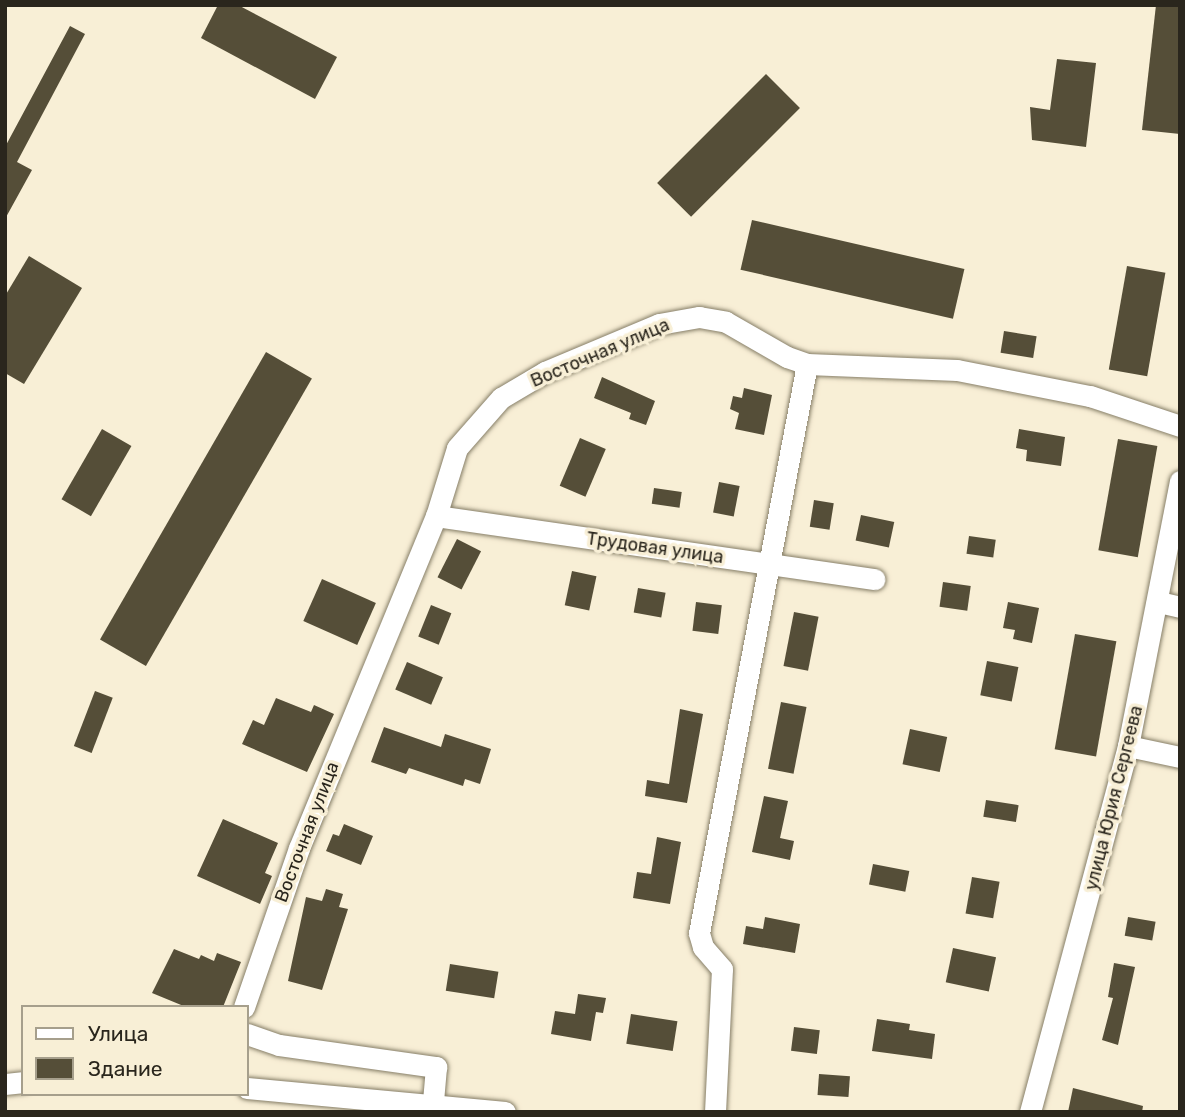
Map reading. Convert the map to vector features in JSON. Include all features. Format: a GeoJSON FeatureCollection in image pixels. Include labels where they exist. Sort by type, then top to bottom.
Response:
{"type":"FeatureCollection","features":[{"type":"Feature","properties":{"kind":"street","name":"Восточная улица"},"geometry":{"type":"LineString","coordinates":[[245,1005],[299,848],[436,516],[457,448],[501,398],[545,372],[646,329],[699,317],[726,322],[787,358],[807,363],[957,370],[1090,396],[1180,426]]}},
{"type":"Feature","properties":{"kind":"street"},"geometry":{"type":"LineString","coordinates":[[715,1112],[722,969],[703,947],[699,933],[807,363]]}},
{"type":"Feature","properties":{"kind":"street","name":"улица Юрия Сергеева"},"geometry":{"type":"LineString","coordinates":[[1030,1112],[1169,604],[1180,481]]}},
{"type":"Feature","properties":{"kind":"street","name":"Трудовая улица"},"geometry":{"type":"LineString","coordinates":[[436,516],[874,579]]}},
{"type":"Feature","properties":{"kind":"street"},"geometry":{"type":"LineString","coordinates":[[1128,746],[1180,757]]}},
{"type":"Feature","properties":{"kind":"street"},"geometry":{"type":"LineString","coordinates":[[248,1034],[279,1045],[436,1067],[433,1104]]}},
{"type":"Feature","properties":{"kind":"street"},"geometry":{"type":"LineString","coordinates":[[248,1088],[505,1112]]}},
{"type":"Feature","properties":{"kind":"building"},"geometry":{"type":"Polygon","coordinates":[[[218,5],[238,5],[337,57],[315,99],[201,38],[218,5]]]}},
{"type":"Feature","properties":{"kind":"building"},"geometry":{"type":"Polygon","coordinates":[[[1156,5],[1180,5],[1180,134],[1142,130],[1156,5]]]}},
{"type":"Feature","properties":{"kind":"building"},"geometry":{"type":"Polygon","coordinates":[[[70,26],[85,34],[17,162],[32,170],[5,219],[5,147],[70,26]]]}},
{"type":"Feature","properties":{"kind":"building"},"geometry":{"type":"Polygon","coordinates":[[[1057,59],[1096,63],[1086,147],[1032,140],[1030,107],[1050,110],[1057,59]]]}},
{"type":"Feature","properties":{"kind":"building"},"geometry":{"type":"Polygon","coordinates":[[[766,74],[800,108],[691,217],[657,183],[766,74]]]}},
{"type":"Feature","properties":{"kind":"building"},"geometry":{"type":"Polygon","coordinates":[[[752,220],[964,269],[953,319],[741,270],[752,220]]]}},
{"type":"Feature","properties":{"kind":"building"},"geometry":{"type":"Polygon","coordinates":[[[29,256],[82,288],[24,384],[5,373],[5,296],[29,256]]]}},
{"type":"Feature","properties":{"kind":"building"},"geometry":{"type":"Polygon","coordinates":[[[1127,266],[1165,273],[1147,376],[1109,369],[1127,266]]]}},
{"type":"Feature","properties":{"kind":"building"},"geometry":{"type":"Polygon","coordinates":[[[1004,331],[1037,336],[1033,358],[1001,353],[1004,331]]]}},
{"type":"Feature","properties":{"kind":"building"},"geometry":{"type":"Polygon","coordinates":[[[266,352],[312,378],[146,666],[100,640],[266,352]]]}},
{"type":"Feature","properties":{"kind":"building"},"geometry":{"type":"Polygon","coordinates":[[[602,377],[655,401],[646,425],[629,419],[631,413],[594,398],[602,377]]]}},
{"type":"Feature","properties":{"kind":"building"},"geometry":{"type":"Polygon","coordinates":[[[744,388],[772,395],[764,435],[735,429],[739,413],[730,409],[733,396],[742,398],[744,388]]]}},
{"type":"Feature","properties":{"kind":"building"},"geometry":{"type":"Polygon","coordinates":[[[102,429],[131,446],[91,516],[62,499],[102,429]]]}},
{"type":"Feature","properties":{"kind":"building"},"geometry":{"type":"Polygon","coordinates":[[[1019,429],[1065,437],[1061,466],[1026,461],[1027,450],[1016,448],[1019,429]]]}},
{"type":"Feature","properties":{"kind":"building"},"geometry":{"type":"Polygon","coordinates":[[[580,438],[606,449],[585,497],[560,486],[580,438]]]}},
{"type":"Feature","properties":{"kind":"building"},"geometry":{"type":"Polygon","coordinates":[[[1118,439],[1157,446],[1138,557],[1098,550],[1118,439]]]}},
{"type":"Feature","properties":{"kind":"building"},"geometry":{"type":"Polygon","coordinates":[[[719,482],[740,486],[734,516],[713,512],[719,482]]]}},
{"type":"Feature","properties":{"kind":"building"},"geometry":{"type":"Polygon","coordinates":[[[654,488],[682,492],[680,508],[652,504],[654,488]]]}},
{"type":"Feature","properties":{"kind":"building"},"geometry":{"type":"Polygon","coordinates":[[[814,500],[834,503],[830,530],[810,527],[814,500]]]}},
{"type":"Feature","properties":{"kind":"building"},"geometry":{"type":"Polygon","coordinates":[[[861,515],[894,522],[889,548],[856,540],[861,515]]]}},
{"type":"Feature","properties":{"kind":"building"},"geometry":{"type":"Polygon","coordinates":[[[969,536],[996,540],[993,558],[966,554],[969,536]]]}},
{"type":"Feature","properties":{"kind":"building"},"geometry":{"type":"Polygon","coordinates":[[[457,539],[481,551],[462,590],[437,577],[457,539]]]}},
{"type":"Feature","properties":{"kind":"building"},"geometry":{"type":"Polygon","coordinates":[[[572,571],[596,576],[589,610],[565,605],[572,571]]]}},
{"type":"Feature","properties":{"kind":"building"},"geometry":{"type":"Polygon","coordinates":[[[322,579],[376,603],[357,645],[303,621],[322,579]]]}},
{"type":"Feature","properties":{"kind":"building"},"geometry":{"type":"Polygon","coordinates":[[[943,582],[971,586],[967,611],[940,607],[943,582]]]}},
{"type":"Feature","properties":{"kind":"building"},"geometry":{"type":"Polygon","coordinates":[[[638,588],[666,593],[661,617],[634,613],[638,588]]]}},
{"type":"Feature","properties":{"kind":"building"},"geometry":{"type":"Polygon","coordinates":[[[696,602],[722,605],[718,634],[692,631],[696,602]]]}},
{"type":"Feature","properties":{"kind":"building"},"geometry":{"type":"Polygon","coordinates":[[[1008,602],[1039,608],[1032,643],[1013,639],[1015,630],[1003,628],[1008,602]]]}},
{"type":"Feature","properties":{"kind":"building"},"geometry":{"type":"Polygon","coordinates":[[[431,605],[451,613],[439,645],[418,637],[431,605]]]}},
{"type":"Feature","properties":{"kind":"building"},"geometry":{"type":"Polygon","coordinates":[[[794,612],[819,617],[808,671],[784,666],[794,612]]]}},
{"type":"Feature","properties":{"kind":"building"},"geometry":{"type":"Polygon","coordinates":[[[1075,634],[1116,641],[1096,757],[1055,749],[1075,634]]]}},
{"type":"Feature","properties":{"kind":"building"},"geometry":{"type":"Polygon","coordinates":[[[987,661],[1018,667],[1012,701],[980,695],[987,661]]]}},
{"type":"Feature","properties":{"kind":"building"},"geometry":{"type":"Polygon","coordinates":[[[407,662],[443,677],[431,705],[395,690],[407,662]]]}},
{"type":"Feature","properties":{"kind":"building"},"geometry":{"type":"Polygon","coordinates":[[[95,691],[113,698],[92,753],[74,746],[95,691]]]}},
{"type":"Feature","properties":{"kind":"building"},"geometry":{"type":"Polygon","coordinates":[[[276,698],[311,712],[314,705],[334,714],[307,772],[242,744],[253,720],[264,725],[276,698]]]}},
{"type":"Feature","properties":{"kind":"building"},"geometry":{"type":"Polygon","coordinates":[[[781,702],[807,707],[794,774],[768,769],[781,702]]]}},
{"type":"Feature","properties":{"kind":"building"},"geometry":{"type":"Polygon","coordinates":[[[680,709],[703,714],[687,803],[645,796],[647,780],[669,784],[680,709]]]}},
{"type":"Feature","properties":{"kind":"building"},"geometry":{"type":"Polygon","coordinates":[[[384,727],[441,747],[445,734],[491,749],[480,784],[465,779],[463,786],[409,768],[406,774],[371,762],[384,727]]]}},
{"type":"Feature","properties":{"kind":"building"},"geometry":{"type":"Polygon","coordinates":[[[910,729],[947,737],[940,772],[903,764],[910,729]]]}},
{"type":"Feature","properties":{"kind":"building"},"geometry":{"type":"Polygon","coordinates":[[[764,796],[788,801],[780,838],[794,841],[790,860],[752,852],[764,796]]]}},
{"type":"Feature","properties":{"kind":"building"},"geometry":{"type":"Polygon","coordinates":[[[986,800],[1019,805],[1016,822],[983,817],[986,800]]]}},
{"type":"Feature","properties":{"kind":"building"},"geometry":{"type":"Polygon","coordinates":[[[223,819],[278,843],[265,873],[272,876],[260,904],[197,876],[223,819]]]}},
{"type":"Feature","properties":{"kind":"building"},"geometry":{"type":"Polygon","coordinates":[[[344,824],[373,836],[361,865],[326,851],[333,834],[339,836],[344,824]]]}},
{"type":"Feature","properties":{"kind":"building"},"geometry":{"type":"Polygon","coordinates":[[[657,837],[681,842],[670,904],[633,898],[637,872],[651,874],[657,837]]]}},
{"type":"Feature","properties":{"kind":"building"},"geometry":{"type":"Polygon","coordinates":[[[873,864],[909,871],[905,892],[869,885],[873,864]]]}},
{"type":"Feature","properties":{"kind":"building"},"geometry":{"type":"Polygon","coordinates":[[[972,877],[1000,882],[993,918],[966,913],[972,877]]]}},
{"type":"Feature","properties":{"kind":"building"},"geometry":{"type":"Polygon","coordinates":[[[326,889],[343,894],[339,907],[348,909],[322,990],[288,981],[306,897],[322,901],[326,889]]]}},
{"type":"Feature","properties":{"kind":"building"},"geometry":{"type":"Polygon","coordinates":[[[765,917],[800,924],[795,953],[743,944],[746,926],[763,929],[765,917]]]}},
{"type":"Feature","properties":{"kind":"building"},"geometry":{"type":"Polygon","coordinates":[[[1128,917],[1156,922],[1152,941],[1125,936],[1128,917]]]}},
{"type":"Feature","properties":{"kind":"building"},"geometry":{"type":"Polygon","coordinates":[[[953,948],[996,957],[989,991],[946,982],[953,948]]]}},
{"type":"Feature","properties":{"kind":"building"},"geometry":{"type":"Polygon","coordinates":[[[174,949],[199,959],[201,955],[214,961],[217,953],[241,962],[224,1005],[181,1005],[152,993],[174,949]]]}},
{"type":"Feature","properties":{"kind":"building"},"geometry":{"type":"Polygon","coordinates":[[[1114,963],[1135,967],[1118,1045],[1102,1040],[1113,998],[1108,997],[1114,963]]]}},
{"type":"Feature","properties":{"kind":"building"},"geometry":{"type":"Polygon","coordinates":[[[450,964],[498,972],[494,998],[446,991],[450,964]]]}},
{"type":"Feature","properties":{"kind":"building"},"geometry":{"type":"Polygon","coordinates":[[[578,994],[606,998],[603,1013],[596,1012],[591,1041],[551,1034],[555,1011],[575,1014],[578,994]]]}},
{"type":"Feature","properties":{"kind":"building"},"geometry":{"type":"Polygon","coordinates":[[[631,1014],[677,1021],[673,1051],[626,1044],[631,1014]]]}},
{"type":"Feature","properties":{"kind":"building"},"geometry":{"type":"Polygon","coordinates":[[[877,1019],[910,1024],[909,1030],[935,1034],[932,1059],[872,1051],[877,1019]]]}},
{"type":"Feature","properties":{"kind":"building"},"geometry":{"type":"Polygon","coordinates":[[[794,1027],[820,1030],[817,1054],[791,1051],[794,1027]]]}},
{"type":"Feature","properties":{"kind":"building"},"geometry":{"type":"Polygon","coordinates":[[[819,1074],[850,1076],[848,1097],[818,1095],[819,1074]]]}},
{"type":"Feature","properties":{"kind":"building"},"geometry":{"type":"Polygon","coordinates":[[[1073,1088],[1143,1106],[1142,1112],[1068,1112],[1073,1088]]]}}]}
